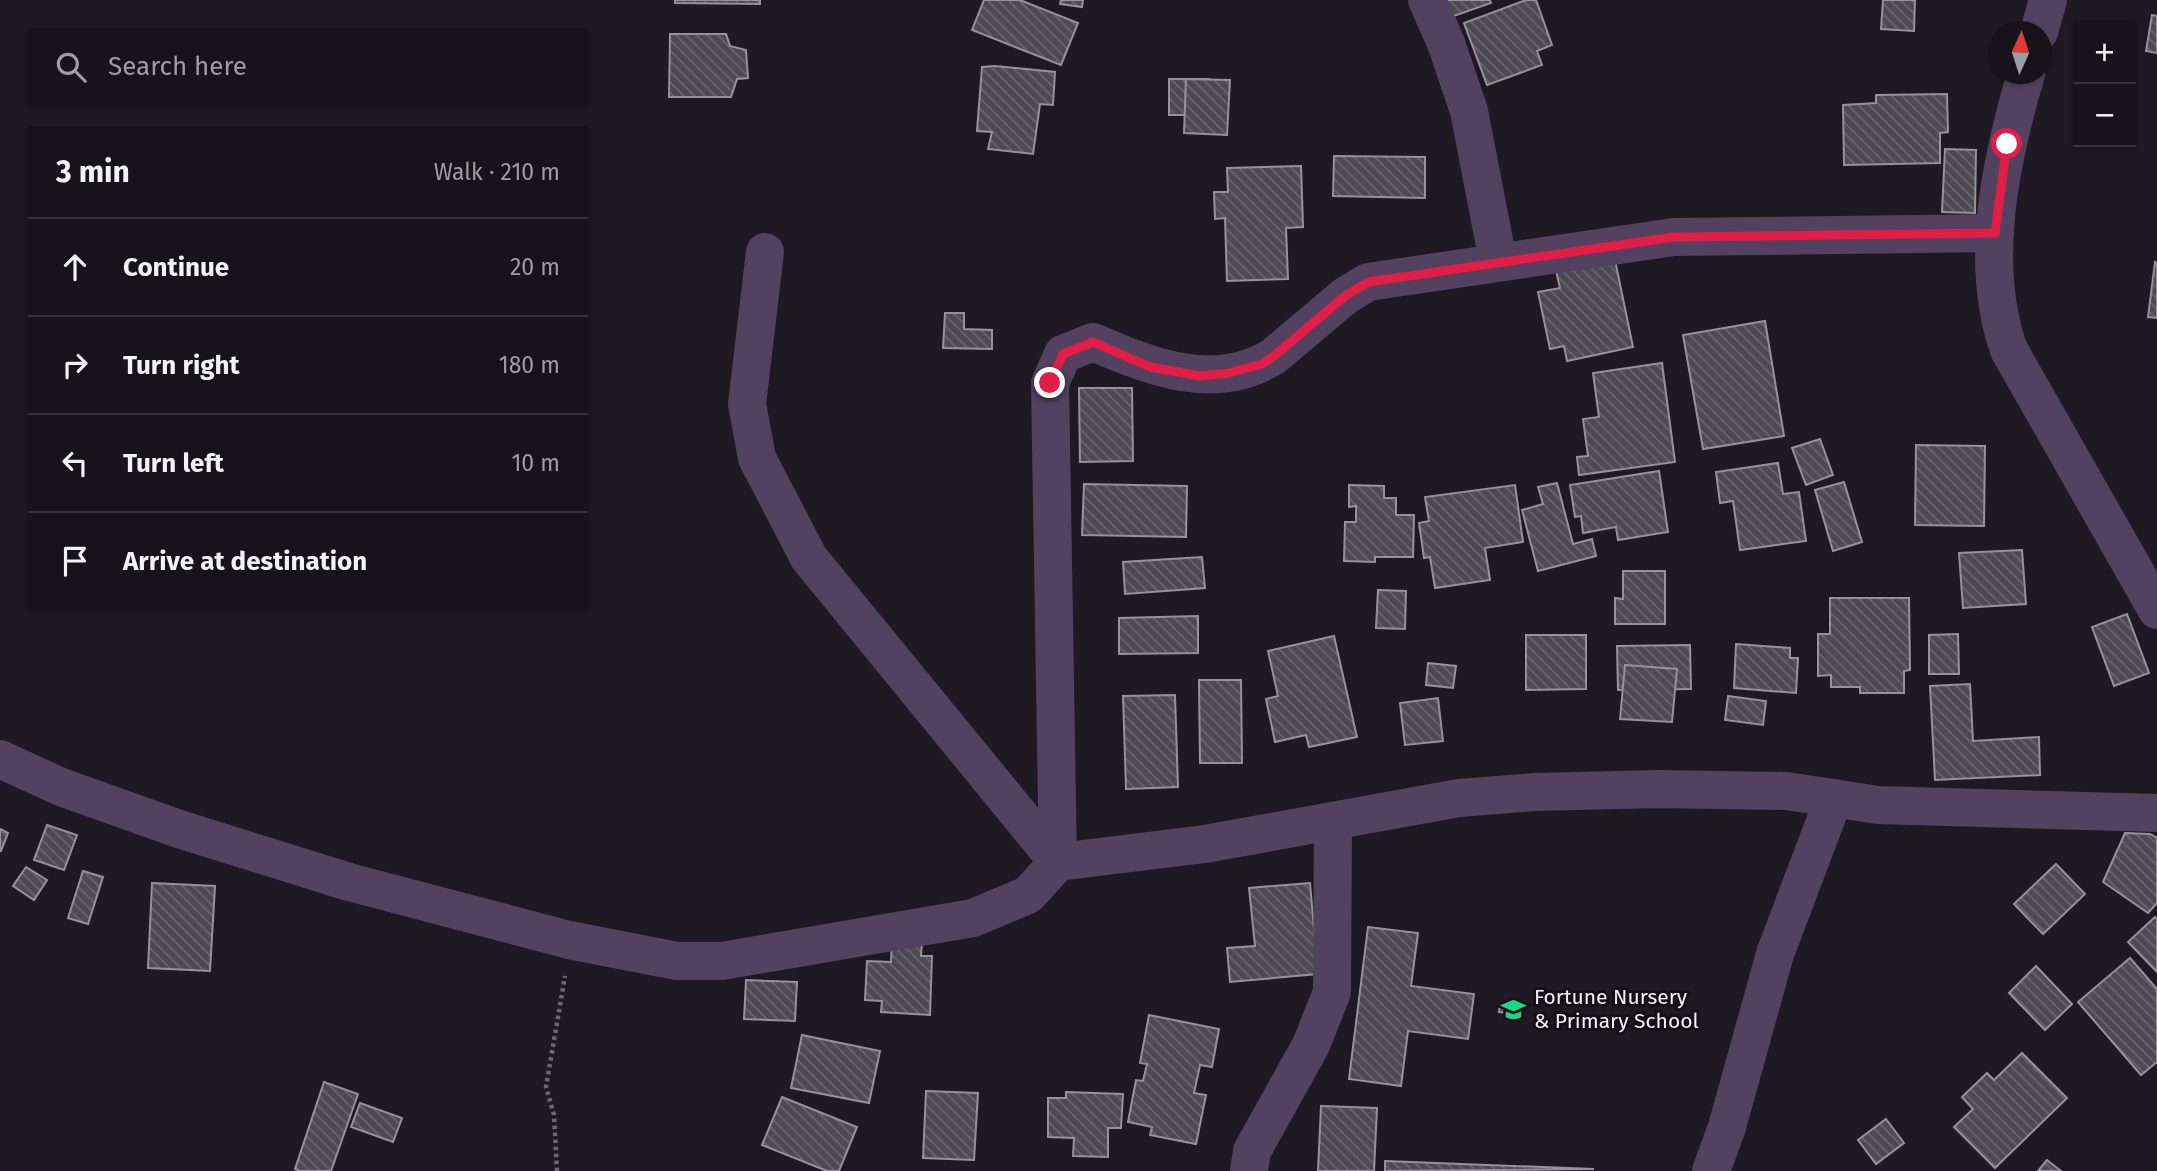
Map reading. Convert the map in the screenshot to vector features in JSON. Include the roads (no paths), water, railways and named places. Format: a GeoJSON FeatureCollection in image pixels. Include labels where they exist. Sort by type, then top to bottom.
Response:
{"type":"FeatureCollection","features":[{"type":"Feature","properties":{"kind":"street"},"geometry":{"type":"LineString","coordinates":[[1427,0],[1446,43],[1469,111],[1498,261]]}},
{"type":"Feature","properties":{"kind":"street"},"geometry":{"type":"LineString","coordinates":[[2042,21],[2049,0]]}},
{"type":"Feature","properties":{"kind":"street"},"geometry":{"type":"LineString","coordinates":[[2023,84],[2007,144],[1995,233],[1998,319],[2009,350],[2157,610]]}},
{"type":"Feature","properties":{"kind":"street"},"geometry":{"type":"LineString","coordinates":[[1058,862],[1050,383],[1063,354],[1093,342],[1163,369],[1200,376],[1244,370],[1274,356],[1345,296],[1368,282],[1674,237],[1995,233]]}},
{"type":"Feature","properties":{"kind":"street"},"geometry":{"type":"LineString","coordinates":[[765,252],[747,404],[757,458],[809,558],[1058,862]]}},
{"type":"Feature","properties":{"kind":"street"},"geometry":{"type":"LineString","coordinates":[[0,759],[61,786],[180,830],[349,881],[569,940],[677,961],[722,961],[973,918],[1028,895],[1058,862],[1205,844],[1459,798],[1535,792],[1658,789],[1787,791],[1878,805],[2157,813]]}},
{"type":"Feature","properties":{"kind":"street"},"geometry":{"type":"LineString","coordinates":[[1711,1171],[1727,1126],[1775,954],[1834,798]]}},
{"type":"Feature","properties":{"kind":"street"},"geometry":{"type":"LineString","coordinates":[[1249,1171],[1252,1151],[1311,1045],[1332,992],[1333,822]]}},
{"type":"Feature","properties":{"kind":"place","name":"Fortune Nursery & Primary School"},"geometry":{"type":"Point","coordinates":[1514,1009]}}]}
